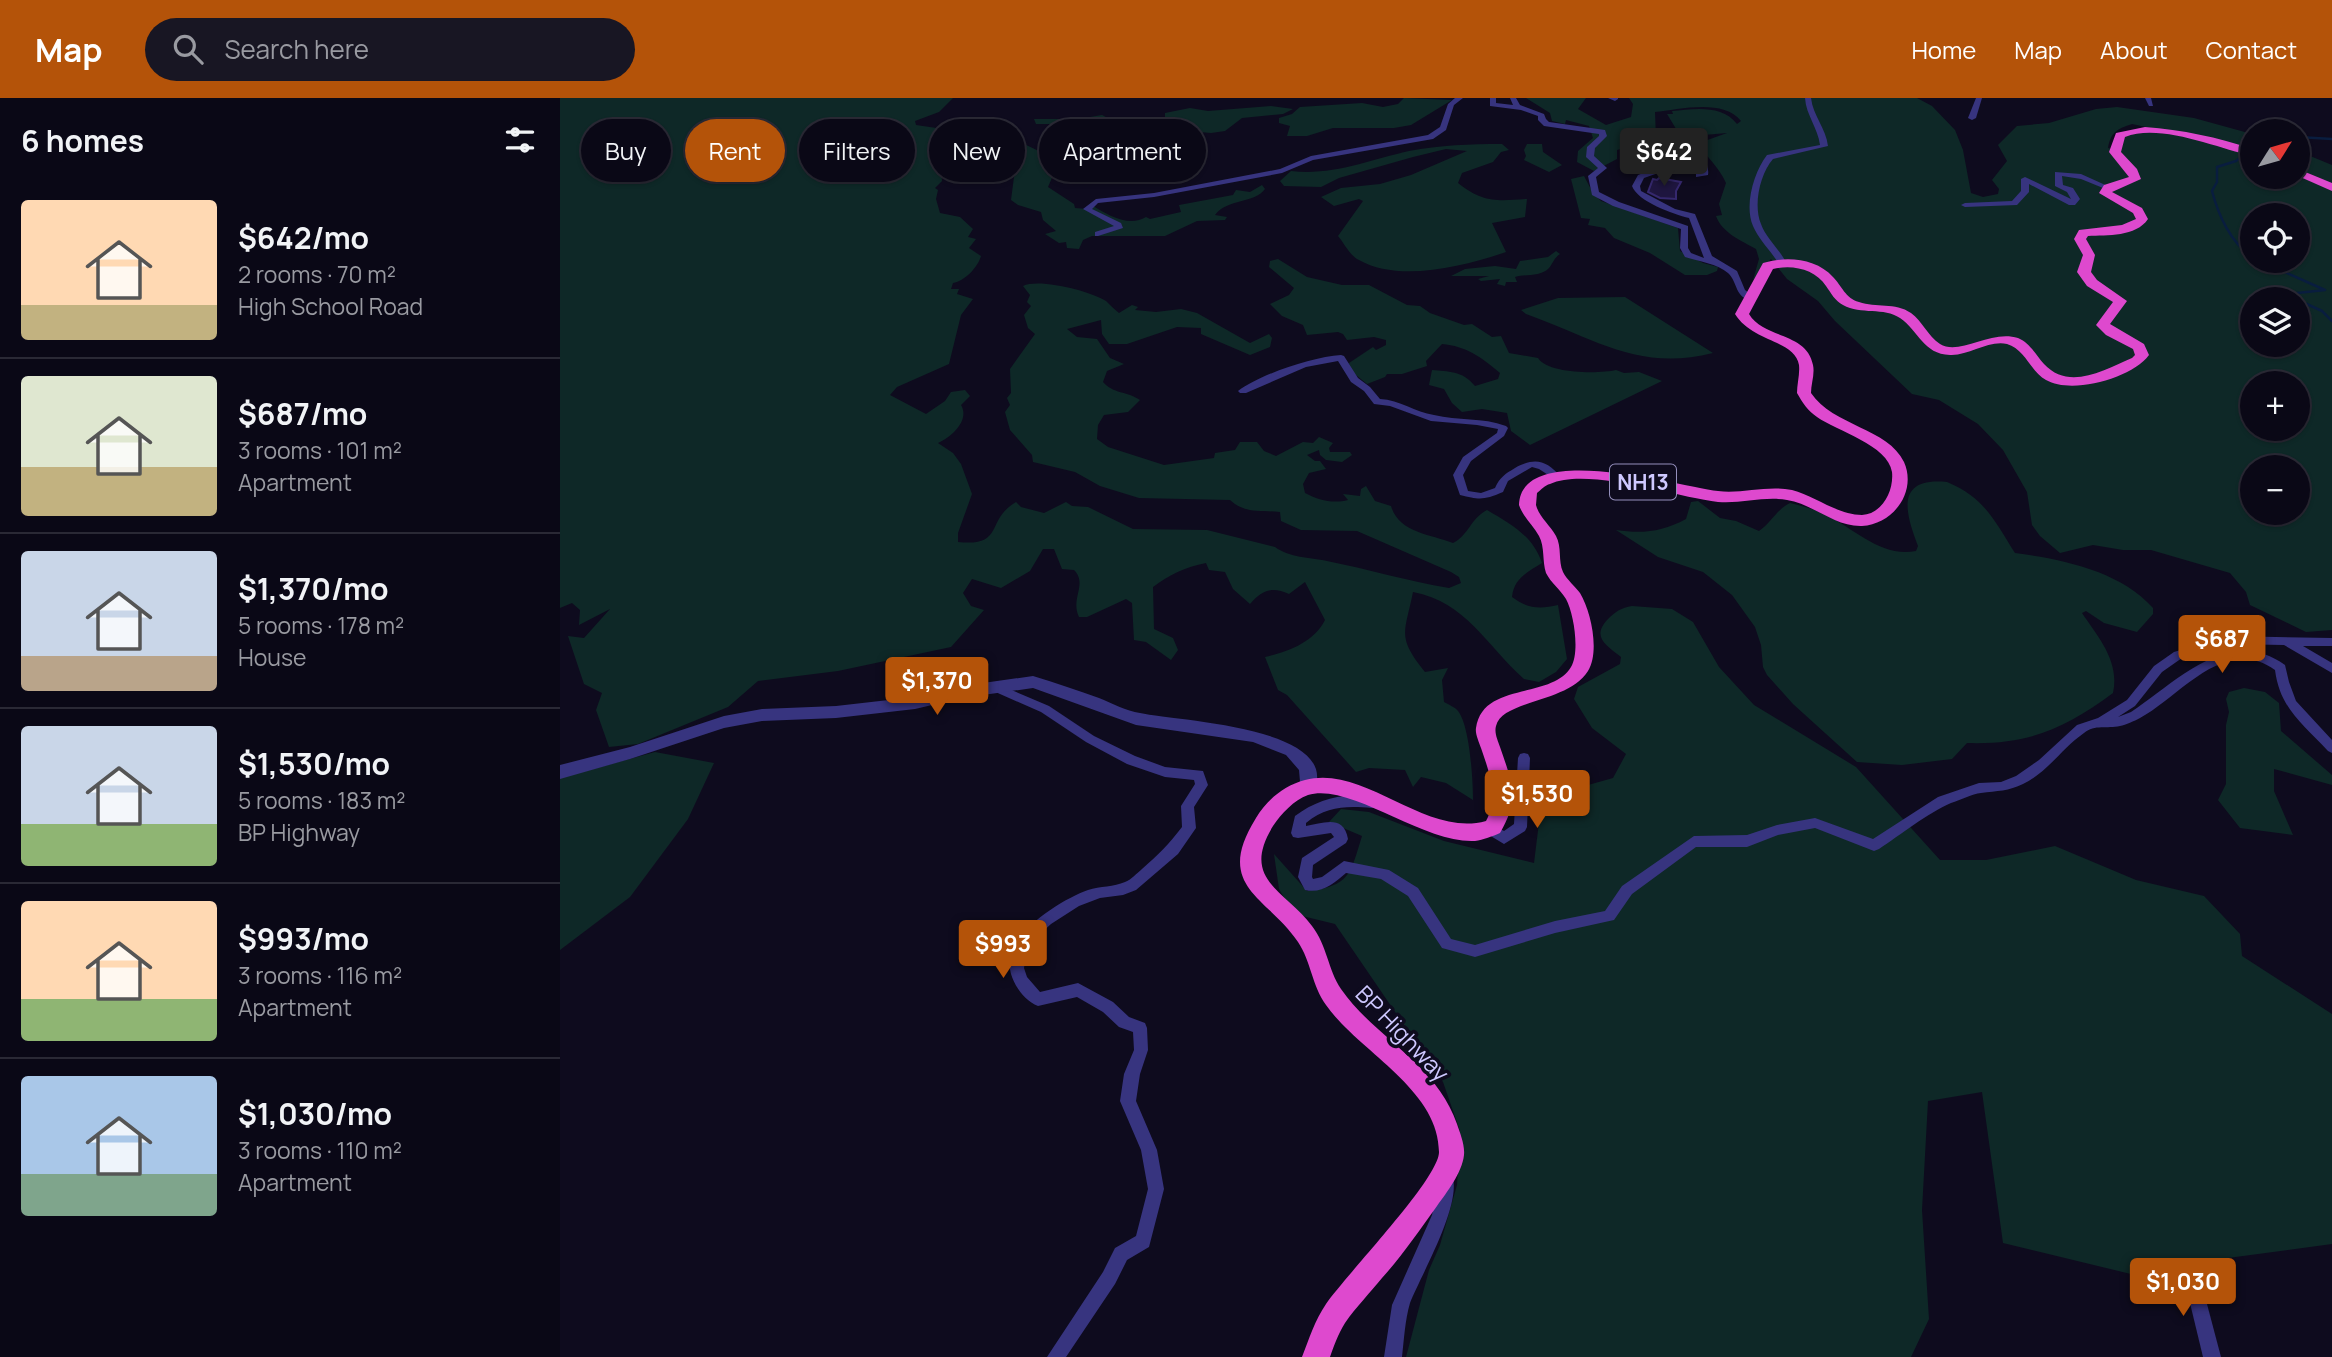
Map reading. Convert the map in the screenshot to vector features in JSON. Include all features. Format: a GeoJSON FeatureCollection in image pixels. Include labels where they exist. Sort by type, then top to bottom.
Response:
{"type":"FeatureCollection","features":[{"type":"Feature","properties":{"kind":"highway"},"geometry":{"type":"LineString","coordinates":[[1750,298],[1765,269],[1782,262],[1800,266],[1823,275],[1849,303],[1890,308],[1905,315],[1930,345],[1937,349],[1961,351],[1998,339],[2012,341],[2023,346],[2042,371],[2053,378],[2067,382],[2089,381],[2137,361],[2142,355],[2136,344],[2106,329],[2104,319],[2119,306],[2120,300],[2092,283],[2084,272],[2089,256],[2080,239],[2083,233],[2126,229],[2142,219],[2138,211],[2105,192],[2108,188],[2135,179],[2133,172],[2114,149],[2120,135],[2132,128],[2215,141],[2240,149]]}},
{"type":"Feature","properties":{"kind":"highway"},"geometry":{"type":"LineString","coordinates":[[2310,177],[2332,187]]}},
{"type":"Feature","properties":{"kind":"highway","name":"NH13"},"geometry":{"type":"LineString","coordinates":[[1556,477],[1614,477],[1721,497],[1790,495],[1853,521],[1872,519],[1888,511],[1900,483],[1895,458],[1874,439],[1817,410],[1804,393],[1807,364],[1798,349],[1752,328],[1744,320],[1742,314],[1750,298]]}},
{"type":"Feature","properties":{"kind":"highway"},"geometry":{"type":"LineString","coordinates":[[1307,788],[1337,786],[1447,830],[1470,832],[1489,828],[1502,815],[1503,802],[1485,729],[1486,722],[1491,715],[1512,702],[1544,693],[1576,676],[1583,664],[1584,652],[1575,600],[1554,572],[1549,539],[1531,517],[1527,504],[1535,486],[1556,477]]}},
{"type":"Feature","properties":{"kind":"highway","name":"BP Highway"},"geometry":{"type":"LineString","coordinates":[[1307,788],[1285,798],[1270,812],[1258,834],[1251,858],[1254,877],[1303,931],[1331,993],[1345,1011],[1418,1079],[1436,1101],[1444,1118],[1451,1155]]}},
{"type":"Feature","properties":{"kind":"highway"},"geometry":{"type":"LineString","coordinates":[[1316,1357],[1334,1315],[1395,1242],[1439,1181],[1451,1155]]}},
{"type":"Feature","properties":{"kind":"street"},"geometry":{"type":"LineString","coordinates":[[1098,233],[1119,228],[1087,209],[1096,201],[1144,196],[1222,182],[1292,168],[1311,158],[1430,137],[1443,128],[1451,104],[1460,98]]}},
{"type":"Feature","properties":{"kind":"street"},"geometry":{"type":"LineString","coordinates":[[1493,98],[1492,105],[1532,110]]}},
{"type":"Feature","properties":{"kind":"street"},"geometry":{"type":"LineString","coordinates":[[1513,98],[1517,106],[1542,115],[1542,120],[1547,124],[1602,132],[1603,136],[1591,147],[1590,157],[1603,168],[1592,176],[1595,192],[1616,204],[1685,228],[1684,248],[1688,255],[1722,266]]}},
{"type":"Feature","properties":{"kind":"street"},"geometry":{"type":"LineString","coordinates":[[1782,262],[1775,248],[1755,223],[1756,192],[1765,162],[1770,157],[1824,146],[1822,134],[1808,110],[1808,98]]}},
{"type":"Feature","properties":{"kind":"street"},"geometry":{"type":"LineString","coordinates":[[1972,118],[1979,98]]}},
{"type":"Feature","properties":{"kind":"street"},"geometry":{"type":"LineString","coordinates":[[1699,175],[1705,173],[1705,167],[1686,141],[1668,149],[1676,164],[1657,168],[1641,177],[1636,186],[1637,192],[1672,211],[1692,216],[1704,251],[1734,273],[1741,291],[1750,298]]}},
{"type":"Feature","properties":{"kind":"street"},"geometry":{"type":"LineString","coordinates":[[1965,205],[2014,203],[2025,192],[2025,179],[2071,203],[2076,199],[2070,190],[2059,186],[2058,174],[2078,176],[2108,188]]}},
{"type":"Feature","properties":{"kind":"street"},"geometry":{"type":"LineString","coordinates":[[1243,391],[1306,364],[1329,357],[1340,358],[1354,380],[1367,389],[1377,402],[1391,401],[1427,417],[1471,423],[1489,421],[1503,428],[1502,433],[1467,459],[1458,475],[1464,493],[1482,497],[1499,490],[1504,479],[1531,464],[1542,466],[1556,477]]}},
{"type":"Feature","properties":{"kind":"street"},"geometry":{"type":"LineString","coordinates":[[1380,804],[1345,801],[1316,806],[1300,820],[1297,833],[1333,827],[1340,832],[1341,839],[1307,862],[1305,877],[1310,886],[1326,881],[1345,867],[1384,874],[1413,892],[1447,944],[1475,951],[1555,926],[1609,916],[1626,890],[1695,842],[1747,841],[1777,830],[1815,823],[1874,845],[1943,801],[1979,788],[2002,788],[2020,780],[2043,764],[2081,728],[2102,721],[2131,703],[2158,669],[2178,655],[2226,640],[2332,642]]}},
{"type":"Feature","properties":{"kind":"street"},"geometry":{"type":"LineString","coordinates":[[2287,641],[2332,669]]}},
{"type":"Feature","properties":{"kind":"street"},"geometry":{"type":"LineString","coordinates":[[2102,721],[2125,722],[2196,669],[2239,654],[2271,660],[2281,668],[2282,687],[2288,703],[2332,748]]}},
{"type":"Feature","properties":{"kind":"street"},"geometry":{"type":"LineString","coordinates":[[560,772],[630,753],[724,722],[762,715],[836,712],[915,703],[962,692],[1033,682],[1136,719],[1255,736],[1292,751],[1307,768],[1307,788]]}},
{"type":"Feature","properties":{"kind":"street"},"geometry":{"type":"LineString","coordinates":[[995,687],[1045,709],[1090,739],[1131,760],[1165,772],[1199,775],[1202,785],[1187,806],[1189,828],[1173,850],[1124,890],[1100,892],[1060,911],[1035,931],[1019,954],[1017,969],[1025,988],[1038,999],[1078,990],[1108,1007],[1124,1022],[1140,1028],[1140,1050],[1132,1074],[1128,1101],[1149,1150],[1156,1189],[1143,1241],[1121,1254],[1109,1278],[1056,1357]]}},
{"type":"Feature","properties":{"kind":"street"},"geometry":{"type":"LineString","coordinates":[[1489,828],[1504,838],[1520,827],[1524,808],[1521,782],[1524,758]]}},
{"type":"Feature","properties":{"kind":"street"},"geometry":{"type":"LineString","coordinates":[[1393,1357],[1401,1305],[1440,1216],[1451,1155]]}},
{"type":"Feature","properties":{"kind":"street"},"geometry":{"type":"LineString","coordinates":[[2190,1270],[2212,1357]]}},
{"type":"Feature","properties":{"kind":"green space"},"geometry":{"type":"Polygon","coordinates":[[[560,98],[953,98],[939,112],[915,121],[916,125],[929,127],[929,182],[941,182],[935,188],[938,190],[936,199],[940,213],[960,217],[973,229],[968,237],[976,239],[969,248],[981,256],[970,273],[953,283],[951,289],[959,289],[957,294],[973,299],[961,315],[949,364],[897,387],[890,395],[926,414],[945,401],[951,392],[965,390],[970,396],[961,405],[963,416],[958,427],[949,437],[938,443],[953,453],[961,464],[972,494],[958,533],[958,542],[973,542],[989,536],[1000,517],[1016,502],[1021,507],[1044,513],[1066,502],[1072,506],[1088,507],[1133,529],[1207,530],[1275,547],[1293,555],[1418,582],[1449,588],[1461,583],[1459,577],[1451,572],[1357,531],[1301,530],[1281,521],[1280,512],[1241,508],[1230,500],[1139,498],[1100,486],[1075,472],[1033,462],[1032,455],[1010,430],[1005,412],[1010,405],[1007,398],[1011,393],[1010,369],[1035,334],[1028,328],[1024,315],[1031,306],[1027,302],[1030,295],[1023,286],[1040,284],[1077,290],[1106,301],[1119,313],[1132,305],[1138,307],[1135,310],[1156,312],[1181,309],[1197,313],[1250,343],[1269,334],[1272,338],[1270,347],[1250,355],[1201,334],[1201,328],[1177,327],[1127,344],[1109,344],[1102,334],[1101,320],[1067,329],[1077,337],[1097,339],[1110,358],[1124,364],[1107,371],[1103,382],[1111,389],[1140,400],[1128,412],[1104,415],[1098,425],[1097,439],[1108,447],[1164,465],[1214,458],[1215,453],[1235,450],[1240,442],[1257,442],[1264,451],[1276,456],[1303,442],[1313,443],[1319,437],[1333,443],[1329,448],[1330,452],[1350,452],[1352,455],[1342,462],[1326,460],[1319,450],[1307,455],[1320,461],[1326,469],[1309,473],[1303,484],[1305,493],[1337,502],[1348,500],[1343,494],[1360,496],[1361,489],[1366,486],[1375,501],[1391,506],[1395,515],[1408,527],[1453,543],[1487,510],[1527,538],[1538,554],[1542,563],[1519,580],[1512,597],[1534,607],[1558,605],[1567,659],[1556,672],[1539,682],[1524,679],[1461,615],[1431,597],[1413,592],[1406,626],[1406,642],[1425,672],[1448,668],[1442,680],[1444,702],[1454,707],[1462,718],[1470,754],[1473,800],[1446,783],[1421,777],[1413,787],[1405,770],[1369,768],[1356,772],[1287,695],[1278,690],[1265,657],[1300,645],[1320,628],[1325,620],[1305,582],[1289,594],[1277,590],[1268,591],[1250,604],[1233,589],[1225,572],[1209,570],[1206,563],[1184,569],[1165,579],[1153,587],[1154,629],[1173,638],[1178,650],[1171,660],[1146,642],[1134,640],[1132,603],[1126,599],[1087,617],[1079,617],[1076,604],[1078,575],[1074,570],[1062,569],[1054,549],[1043,549],[1030,571],[1001,588],[972,579],[963,593],[971,606],[984,610],[951,647],[838,671],[758,681],[728,707],[638,744],[609,747],[596,710],[602,693],[584,684],[568,636],[584,638],[610,609],[579,625],[580,610],[572,603],[560,608],[560,98]]]}},
{"type":"Feature","properties":{"kind":"green space"},"geometry":{"type":"Polygon","coordinates":[[[1404,98],[1452,100],[1411,125],[1394,128],[1333,128],[1307,136],[1287,136],[1290,126],[1279,123],[1279,118],[1292,114],[1300,107],[1362,103],[1383,107],[1398,104],[1404,98]]]}},
{"type":"Feature","properties":{"kind":"green space"},"geometry":{"type":"Polygon","coordinates":[[[1526,98],[1586,98],[1578,109],[1606,125],[1631,117],[1633,104],[1629,98],[1917,98],[1932,106],[1955,130],[1963,150],[1971,193],[1983,197],[1998,194],[1999,189],[1992,180],[2007,161],[1998,145],[2017,126],[2049,123],[2096,109],[2117,107],[2194,118],[2240,131],[2240,148],[2132,124],[2115,132],[2108,148],[2119,151],[2124,135],[2148,130],[2213,142],[2240,151],[2240,189],[2310,189],[2310,179],[2332,188],[2332,630],[2306,632],[2250,605],[2246,592],[2230,573],[2151,550],[2123,550],[2093,545],[2060,553],[2040,536],[2032,525],[2027,492],[2003,450],[1978,424],[1939,400],[1912,394],[1835,321],[1818,301],[1787,279],[1771,259],[1753,280],[1759,259],[1756,249],[1733,236],[1719,222],[1716,216],[1722,215],[1719,204],[1726,183],[1699,143],[1727,133],[1681,137],[1667,114],[1673,114],[1672,111],[1707,109],[1723,113],[1737,124],[1741,121],[1733,114],[1700,107],[1655,112],[1656,138],[1642,145],[1617,150],[1617,159],[1594,171],[1577,162],[1578,151],[1593,138],[1589,126],[1566,120],[1565,124],[1552,121],[1550,113],[1526,98]]]}},
{"type":"Feature","properties":{"kind":"green space"},"geometry":{"type":"Polygon","coordinates":[[[1271,106],[1293,109],[1283,114],[1242,118],[1225,131],[1211,133],[1206,133],[1206,119],[1165,119],[1165,113],[1190,108],[1208,111],[1271,106]]]}},
{"type":"Feature","properties":{"kind":"green space"},"geometry":{"type":"Polygon","coordinates":[[[1102,115],[1110,119],[1078,119],[1102,115]]]}},
{"type":"Feature","properties":{"kind":"green space"},"geometry":{"type":"Polygon","coordinates":[[[1025,144],[1039,151],[1039,182],[1050,182],[1048,187],[1074,204],[1075,208],[1087,209],[1093,206],[1118,219],[1150,219],[1181,212],[1179,205],[1233,195],[1236,190],[1250,192],[1262,185],[1265,189],[1254,197],[1227,206],[1215,215],[1227,217],[1225,220],[1197,221],[1165,236],[1092,236],[1083,240],[1079,249],[1067,248],[1066,242],[1059,243],[1045,234],[1056,231],[1043,220],[1041,212],[1011,200],[1013,182],[1025,182],[1025,144]]]}},
{"type":"Feature","properties":{"kind":"green space"},"geometry":{"type":"Polygon","coordinates":[[[1502,144],[1509,150],[1501,152],[1493,162],[1462,173],[1458,183],[1475,194],[1491,199],[1527,199],[1525,217],[1492,223],[1506,252],[1452,267],[1393,270],[1375,267],[1359,260],[1338,236],[1363,201],[1359,199],[1334,206],[1321,197],[1341,188],[1380,184],[1411,175],[1467,151],[1446,149],[1413,157],[1339,178],[1321,187],[1284,186],[1280,181],[1291,171],[1336,169],[1421,149],[1502,144]]]}},
{"type":"Feature","properties":{"kind":"green space"},"geometry":{"type":"Polygon","coordinates":[[[1527,144],[1542,144],[1543,152],[1562,165],[1549,172],[1524,160],[1527,144]]]}},
{"type":"Feature","properties":{"kind":"green space"},"geometry":{"type":"Polygon","coordinates":[[[2310,156],[2332,165],[2332,185],[2310,176],[2310,156]]]}},
{"type":"Feature","properties":{"kind":"green space"},"geometry":{"type":"Polygon","coordinates":[[[1584,176],[1593,193],[1601,201],[1678,228],[1680,251],[1703,263],[1718,267],[1717,271],[1707,275],[1685,275],[1650,253],[1614,238],[1605,228],[1588,225],[1590,219],[1581,218],[1571,179],[1584,176]]]}},
{"type":"Feature","properties":{"kind":"green space"},"geometry":{"type":"Polygon","coordinates":[[[1556,251],[1560,254],[1546,271],[1515,277],[1517,282],[1506,282],[1505,286],[1497,284],[1500,279],[1478,279],[1489,276],[1451,276],[1465,269],[1495,266],[1516,269],[1520,261],[1548,257],[1556,251]]]}},
{"type":"Feature","properties":{"kind":"green space"},"geometry":{"type":"Polygon","coordinates":[[[1278,259],[1307,277],[1342,285],[1369,285],[1407,305],[1420,306],[1430,313],[1464,325],[1472,324],[1492,337],[1501,336],[1509,353],[1538,358],[1552,367],[1586,372],[1639,372],[1662,381],[1530,445],[1511,431],[1507,413],[1482,409],[1462,412],[1452,403],[1444,389],[1429,385],[1432,370],[1460,374],[1475,386],[1498,379],[1500,373],[1466,350],[1442,344],[1426,361],[1427,366],[1402,374],[1387,374],[1367,384],[1351,371],[1349,363],[1373,347],[1376,350],[1386,345],[1386,340],[1374,337],[1347,340],[1338,332],[1307,335],[1303,325],[1282,316],[1270,304],[1289,295],[1294,288],[1269,267],[1270,261],[1278,259]]]}},
{"type":"Feature","properties":{"kind":"green space"},"geometry":{"type":"Polygon","coordinates":[[[1625,297],[1713,353],[1686,358],[1639,355],[1595,342],[1521,310],[1558,298],[1625,297]]]}},
{"type":"Feature","properties":{"kind":"green space"},"geometry":{"type":"Polygon","coordinates":[[[1947,482],[1980,503],[2015,553],[2070,563],[2107,576],[2140,595],[2153,608],[2153,614],[2137,632],[2104,623],[2086,611],[2082,613],[2101,640],[2110,660],[2113,693],[2078,716],[2044,732],[2009,741],[1967,743],[1952,759],[1902,765],[1857,762],[1793,704],[1767,675],[1755,627],[1732,595],[1703,572],[1658,557],[1616,530],[1643,532],[1669,527],[1686,519],[1691,502],[1698,501],[1720,518],[1736,521],[1759,531],[1790,503],[1822,513],[1880,546],[1904,552],[1916,551],[1918,546],[1910,521],[1908,499],[1919,485],[1947,482]]]}},
{"type":"Feature","properties":{"kind":"green space"},"geometry":{"type":"Polygon","coordinates":[[[1632,606],[1672,609],[1693,622],[1719,667],[1754,705],[1856,767],[1940,860],[1986,860],[2055,846],[2136,880],[2204,896],[2240,934],[2242,956],[2332,1014],[2332,1244],[2213,1260],[2168,1283],[2003,1243],[1982,1092],[1928,1101],[1922,1210],[1929,1319],[1911,1357],[1406,1357],[1429,1270],[1440,1245],[1457,1185],[1460,1131],[1443,1082],[1335,924],[1294,914],[1279,889],[1274,854],[1307,891],[1340,882],[1351,869],[1362,836],[1329,822],[1341,809],[1369,812],[1444,841],[1534,863],[1542,798],[1613,778],[1626,754],[1592,728],[1574,699],[1578,687],[1620,664],[1621,657],[1602,640],[1601,631],[1614,614],[1632,606]]]}},
{"type":"Feature","properties":{"kind":"green space"},"geometry":{"type":"Polygon","coordinates":[[[2244,688],[2265,692],[2279,703],[2281,731],[2332,775],[2332,785],[2274,769],[2274,791],[2293,835],[2240,828],[2218,800],[2226,784],[2226,725],[2229,712],[2226,699],[2229,692],[2244,688]]]}},
{"type":"Feature","properties":{"kind":"green space"},"geometry":{"type":"Polygon","coordinates":[[[655,752],[714,763],[688,819],[630,897],[560,950],[560,778],[655,752]]]}},
{"type":"Feature","properties":{"kind":"building"},"geometry":{"type":"Polygon","coordinates":[[[1653,179],[1681,182],[1676,191],[1676,199],[1660,198],[1648,192],[1653,179]]]}},
{"type":"Feature","properties":{"kind":"waterway"},"geometry":{"type":"LineString","coordinates":[[2310,138],[2332,139]]}},
{"type":"Feature","properties":{"kind":"waterway"},"geometry":{"type":"LineString","coordinates":[[2240,158],[2217,167],[2217,182],[2212,191],[2226,228],[2240,246]]}},
{"type":"Feature","properties":{"kind":"waterway"},"geometry":{"type":"LineString","coordinates":[[2287,273],[2325,290],[2310,292]]}},
{"type":"Feature","properties":{"kind":"waterway"},"geometry":{"type":"LineString","coordinates":[[2310,306],[2322,311],[2332,321]]}}]}
